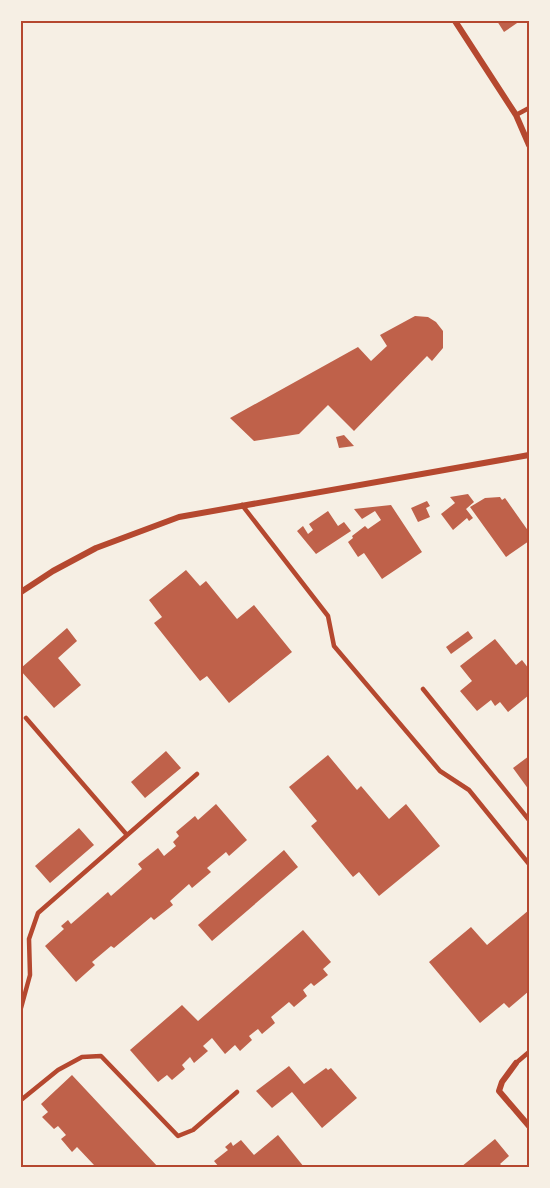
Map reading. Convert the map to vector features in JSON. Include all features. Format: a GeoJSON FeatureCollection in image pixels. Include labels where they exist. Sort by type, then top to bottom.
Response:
{"type":"FeatureCollection","features":[{"type":"Feature","properties":{"kind":"street"},"geometry":{"type":"LineString","coordinates":[[455,21],[516,115],[529,145]]}},
{"type":"Feature","properties":{"kind":"street"},"geometry":{"type":"LineString","coordinates":[[21,592],[53,571],[96,548],[179,517],[242,504],[529,455]]}},
{"type":"Feature","properties":{"kind":"street"},"geometry":{"type":"LineString","coordinates":[[516,1064],[502,1082],[499,1091],[529,1126]]}},
{"type":"Feature","properties":{"kind":"lane"},"geometry":{"type":"LineString","coordinates":[[516,115],[529,108]]}},
{"type":"Feature","properties":{"kind":"lane"},"geometry":{"type":"LineString","coordinates":[[242,504],[328,616],[334,646],[440,771],[469,790],[529,864]]}},
{"type":"Feature","properties":{"kind":"lane"},"geometry":{"type":"LineString","coordinates":[[423,689],[529,820]]}},
{"type":"Feature","properties":{"kind":"lane"},"geometry":{"type":"LineString","coordinates":[[26,718],[127,835]]}},
{"type":"Feature","properties":{"kind":"lane"},"geometry":{"type":"LineString","coordinates":[[21,1008],[30,975],[29,939],[38,913],[197,774]]}},
{"type":"Feature","properties":{"kind":"lane"},"geometry":{"type":"LineString","coordinates":[[516,1064],[529,1053]]}},
{"type":"Feature","properties":{"kind":"lane"},"geometry":{"type":"LineString","coordinates":[[21,1100],[58,1070],[82,1057],[101,1056],[178,1136],[193,1130],[237,1092]]}},
{"type":"Feature","properties":{"kind":"building"},"geometry":{"type":"Polygon","coordinates":[[[497,21],[520,21],[504,32],[497,21]]]}},
{"type":"Feature","properties":{"kind":"building"},"geometry":{"type":"Polygon","coordinates":[[[415,316],[428,317],[436,322],[443,331],[443,348],[432,361],[427,356],[354,431],[328,405],[299,434],[254,441],[230,418],[358,347],[371,361],[387,346],[380,335],[415,316]]]}},
{"type":"Feature","properties":{"kind":"building"},"geometry":{"type":"Polygon","coordinates":[[[344,435],[354,446],[339,448],[336,437],[344,435]]]}},
{"type":"Feature","properties":{"kind":"building"},"geometry":{"type":"Polygon","coordinates":[[[468,494],[474,502],[466,509],[473,518],[469,521],[467,518],[453,530],[441,514],[455,503],[450,497],[468,494]]]}},
{"type":"Feature","properties":{"kind":"building"},"geometry":{"type":"Polygon","coordinates":[[[500,497],[502,500],[505,498],[529,532],[529,541],[506,557],[470,507],[485,498],[500,497]]]}},
{"type":"Feature","properties":{"kind":"building"},"geometry":{"type":"Polygon","coordinates":[[[427,501],[430,506],[426,508],[430,517],[418,522],[411,508],[427,501]]]}},
{"type":"Feature","properties":{"kind":"building"},"geometry":{"type":"Polygon","coordinates":[[[391,505],[422,552],[382,579],[364,553],[358,557],[348,542],[365,526],[368,529],[381,520],[375,511],[362,519],[354,509],[391,505]]]}},
{"type":"Feature","properties":{"kind":"building"},"geometry":{"type":"Polygon","coordinates":[[[328,511],[338,526],[344,522],[351,531],[316,554],[297,531],[303,526],[308,534],[313,530],[309,524],[328,511]]]}},
{"type":"Feature","properties":{"kind":"building"},"geometry":{"type":"Polygon","coordinates":[[[186,570],[200,586],[206,581],[237,619],[254,605],[292,652],[229,703],[207,676],[200,681],[154,623],[162,617],[149,600],[186,570]]]}},
{"type":"Feature","properties":{"kind":"building"},"geometry":{"type":"Polygon","coordinates":[[[67,628],[77,641],[58,658],[81,685],[54,708],[21,671],[21,668],[67,628]]]}},
{"type":"Feature","properties":{"kind":"building"},"geometry":{"type":"Polygon","coordinates":[[[468,631],[473,638],[451,654],[446,647],[468,631]]]}},
{"type":"Feature","properties":{"kind":"building"},"geometry":{"type":"Polygon","coordinates":[[[495,639],[516,665],[522,660],[529,669],[529,695],[508,712],[500,702],[495,706],[491,700],[477,711],[460,691],[472,681],[460,666],[495,639]]]}},
{"type":"Feature","properties":{"kind":"building"},"geometry":{"type":"Polygon","coordinates":[[[166,751],[181,768],[145,798],[131,782],[166,751]]]}},
{"type":"Feature","properties":{"kind":"building"},"geometry":{"type":"Polygon","coordinates":[[[328,755],[357,790],[361,786],[389,819],[406,804],[440,846],[379,896],[359,872],[353,877],[311,826],[317,821],[289,787],[328,755]]]}},
{"type":"Feature","properties":{"kind":"building"},"geometry":{"type":"Polygon","coordinates":[[[529,756],[529,790],[513,768],[529,756]]]}},
{"type":"Feature","properties":{"kind":"building"},"geometry":{"type":"Polygon","coordinates":[[[216,804],[247,840],[229,856],[226,852],[207,868],[211,872],[192,888],[189,884],[170,901],[173,905],[154,920],[151,917],[114,948],[111,946],[92,962],[95,965],[76,982],[45,946],[64,929],[61,926],[68,920],[71,924],[108,892],[111,896],[142,869],[138,864],[158,848],[164,856],[176,846],[173,842],[179,836],[176,832],[195,816],[198,820],[216,804]]]}},
{"type":"Feature","properties":{"kind":"building"},"geometry":{"type":"Polygon","coordinates":[[[79,828],[94,845],[50,883],[35,866],[79,828]]]}},
{"type":"Feature","properties":{"kind":"building"},"geometry":{"type":"Polygon","coordinates":[[[284,850],[298,867],[212,941],[198,925],[284,850]]]}},
{"type":"Feature","properties":{"kind":"building"},"geometry":{"type":"Polygon","coordinates":[[[529,910],[529,991],[509,1008],[504,1003],[480,1023],[429,962],[471,927],[487,945],[529,910]]]}},
{"type":"Feature","properties":{"kind":"building"},"geometry":{"type":"Polygon","coordinates":[[[303,930],[331,962],[323,969],[328,975],[314,986],[311,983],[303,990],[307,996],[294,1007],[289,1002],[271,1017],[275,1023],[262,1034],[258,1029],[249,1036],[252,1040],[240,1051],[235,1045],[225,1054],[212,1038],[203,1046],[208,1051],[194,1063],[190,1057],[182,1065],[185,1069],[172,1080],[167,1075],[158,1082],[130,1050],[182,1005],[198,1021],[303,930]]]}},
{"type":"Feature","properties":{"kind":"building"},"geometry":{"type":"Polygon","coordinates":[[[289,1066],[304,1084],[326,1068],[328,1070],[331,1068],[357,1098],[322,1128],[292,1092],[272,1108],[256,1091],[289,1066]]]}},
{"type":"Feature","properties":{"kind":"building"},"geometry":{"type":"Polygon","coordinates":[[[72,1075],[158,1167],[91,1167],[94,1165],[77,1147],[72,1152],[61,1139],[66,1135],[58,1126],[54,1129],[42,1117],[48,1112],[41,1104],[72,1075]]]}},
{"type":"Feature","properties":{"kind":"building"},"geometry":{"type":"Polygon","coordinates":[[[278,1135],[304,1167],[219,1167],[214,1161],[228,1150],[225,1147],[231,1142],[233,1146],[241,1140],[254,1155],[278,1135]]]}},
{"type":"Feature","properties":{"kind":"building"},"geometry":{"type":"Polygon","coordinates":[[[495,1139],[509,1156],[500,1164],[503,1167],[461,1167],[495,1139]]]}}]}
